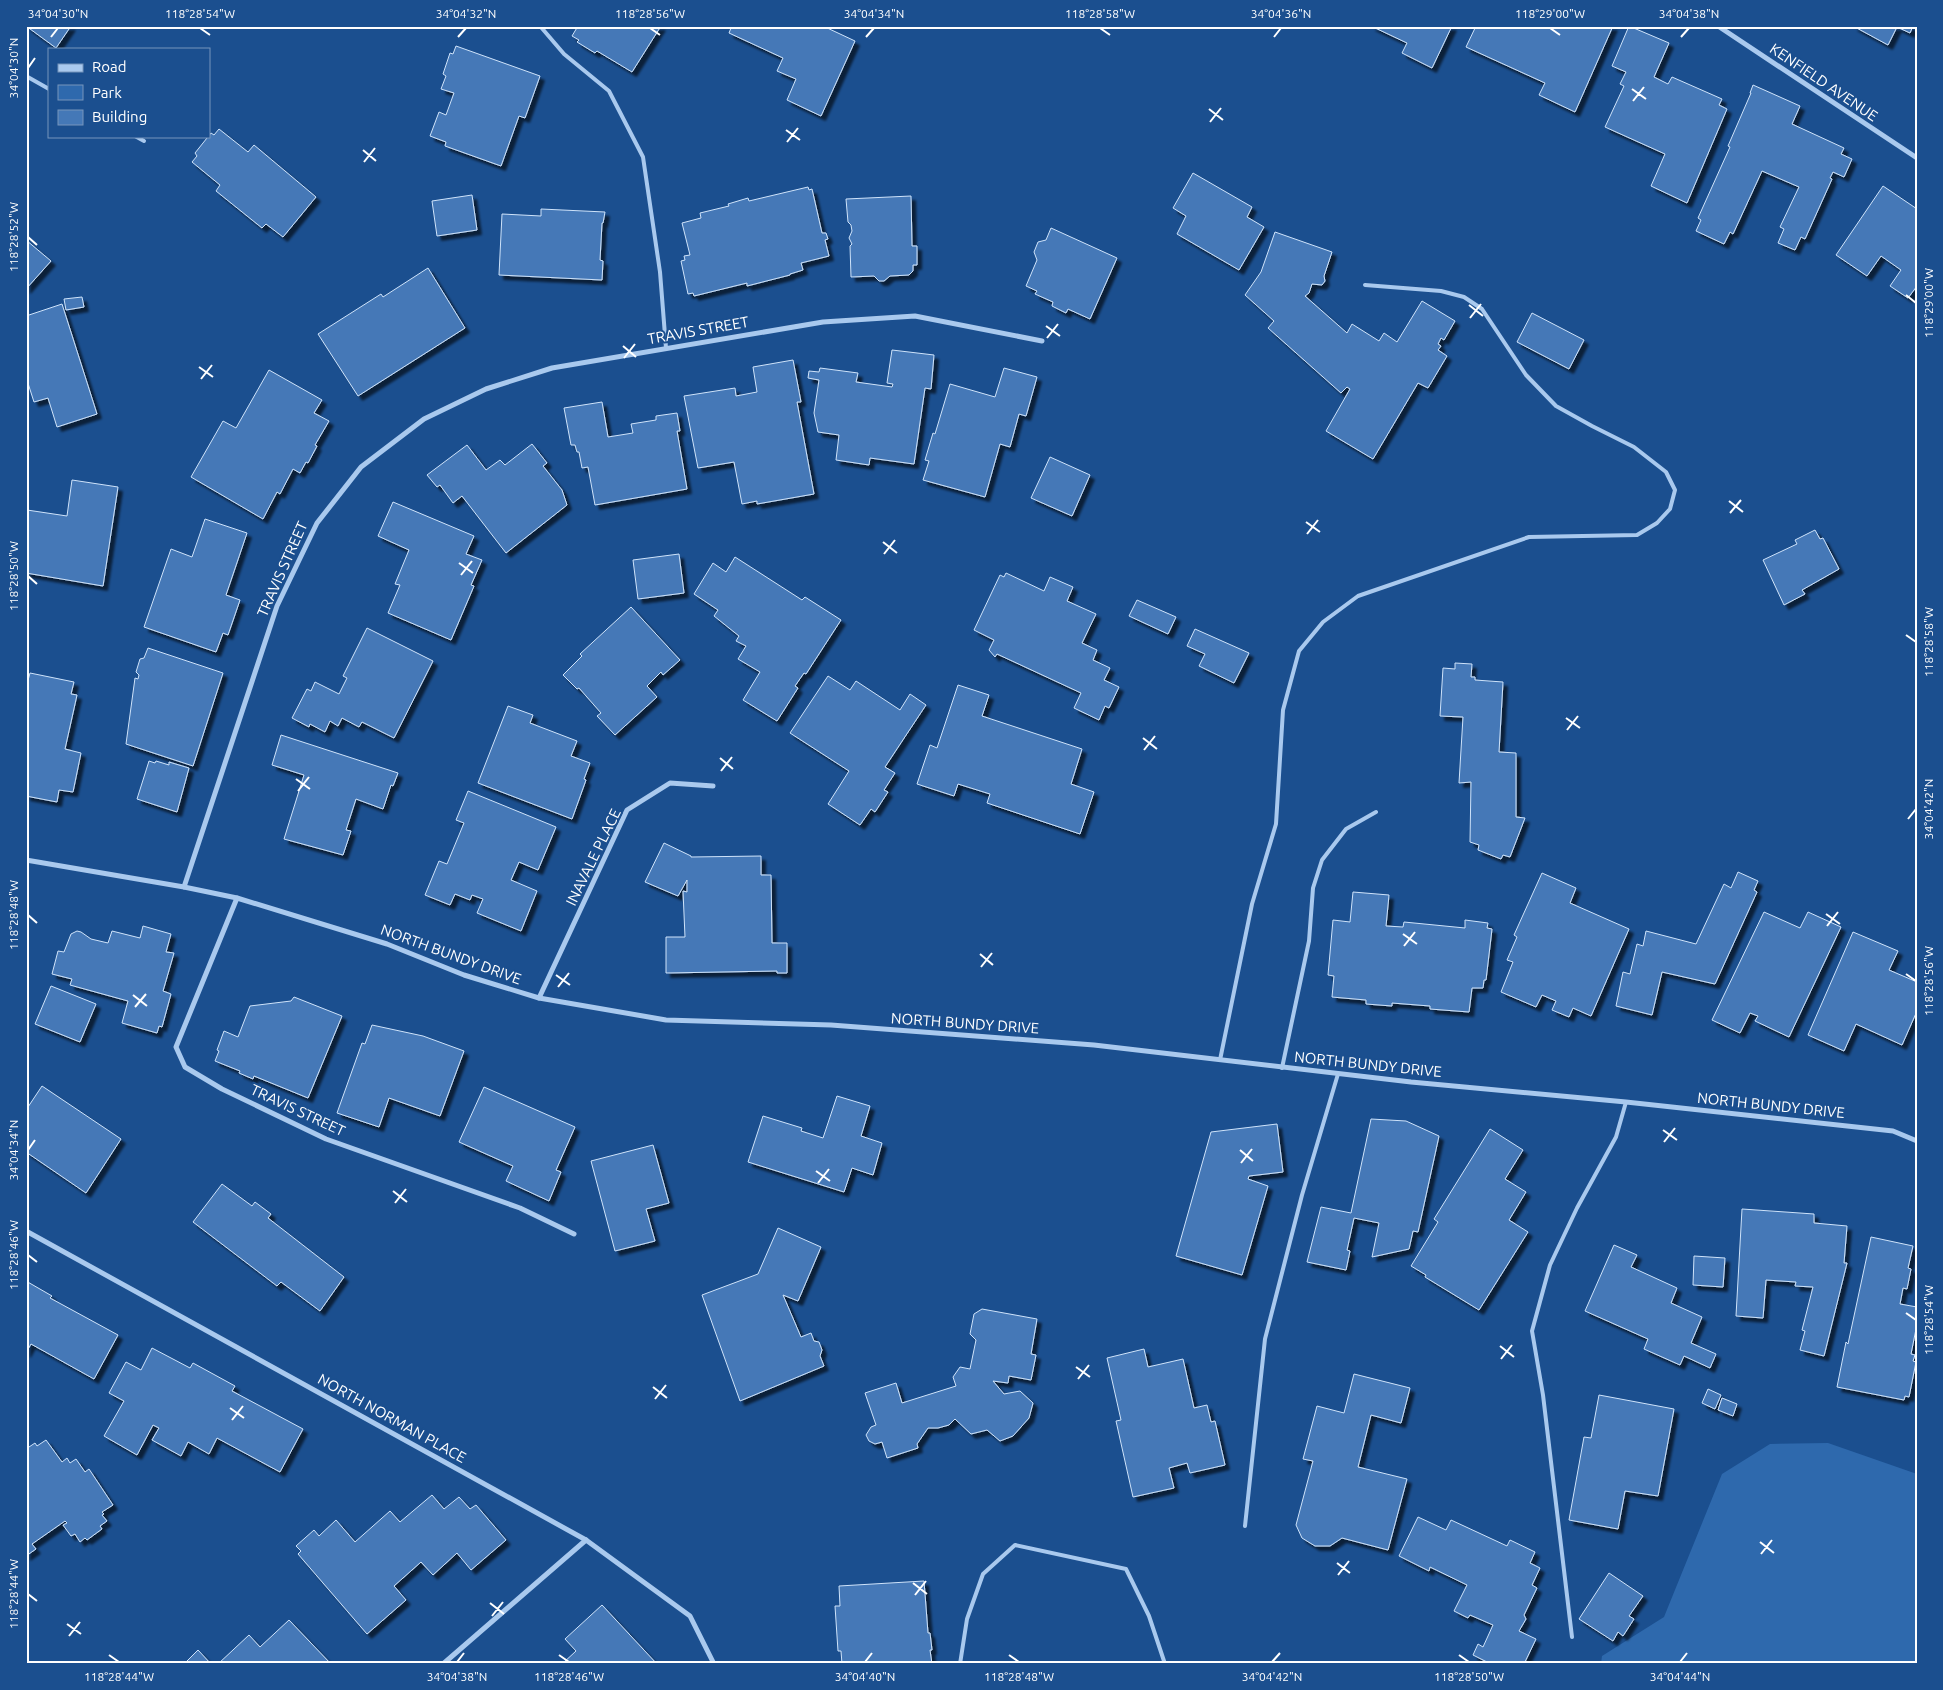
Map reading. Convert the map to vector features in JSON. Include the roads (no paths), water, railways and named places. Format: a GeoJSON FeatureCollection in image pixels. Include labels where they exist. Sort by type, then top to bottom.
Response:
{"type":"FeatureCollection","features":[{"type":"Feature","properties":{"kind":"street","name":"KENFIELD AVENUE"},"geometry":{"type":"LineString","coordinates":[[1718,26],[1917,158]]}},
{"type":"Feature","properties":{"kind":"street","name":"TRAVIS STREET"},"geometry":{"type":"LineString","coordinates":[[184,887],[277,606],[317,523],[361,467],[424,419],[486,389],[552,368],[823,322],[915,316],[1042,341]]}},
{"type":"Feature","properties":{"kind":"street","name":"INAVALE PLACE"},"geometry":{"type":"LineString","coordinates":[[539,998],[627,810],[670,783],[713,786]]}},
{"type":"Feature","properties":{"kind":"street","name":"NORTH BUNDY DRIVE"},"geometry":{"type":"LineString","coordinates":[[26,860],[238,898],[387,944],[464,975],[539,998],[666,1020],[831,1025],[1094,1045],[1282,1068],[1893,1131],[1917,1141]]}},
{"type":"Feature","properties":{"kind":"street","name":"TRAVIS STREET"},"geometry":{"type":"LineString","coordinates":[[238,898],[176,1047],[185,1067],[222,1089],[326,1139],[520,1208],[574,1234]]}},
{"type":"Feature","properties":{"kind":"street","name":"NORTH NORMAN PLACE"},"geometry":{"type":"LineString","coordinates":[[26,1231],[586,1540],[690,1616],[714,1664]]}},
{"type":"Feature","properties":{"kind":"street"},"geometry":{"type":"LineString","coordinates":[[443,1664],[586,1540]]}},
{"type":"Feature","properties":{"kind":"lane"},"geometry":{"type":"LineString","coordinates":[[540,26],[564,54],[609,91],[644,156],[660,272],[666,348]]}},
{"type":"Feature","properties":{"kind":"lane"},"geometry":{"type":"LineString","coordinates":[[26,76],[48,88]]}},
{"type":"Feature","properties":{"kind":"lane"},"geometry":{"type":"LineString","coordinates":[[139,138],[144,141]]}},
{"type":"Feature","properties":{"kind":"lane"},"geometry":{"type":"LineString","coordinates":[[1220,1060],[1252,904],[1276,824],[1283,710],[1299,652],[1323,622],[1358,596],[1529,537],[1637,535],[1656,523],[1670,508],[1675,490],[1666,472],[1634,446],[1556,406],[1526,375],[1482,309],[1464,297],[1441,291],[1365,285]]}},
{"type":"Feature","properties":{"kind":"lane"},"geometry":{"type":"LineString","coordinates":[[1282,1068],[1309,941],[1313,888],[1322,860],[1346,829],[1376,812]]}},
{"type":"Feature","properties":{"kind":"lane"},"geometry":{"type":"LineString","coordinates":[[1245,1526],[1265,1339],[1302,1195],[1338,1074]]}},
{"type":"Feature","properties":{"kind":"lane"},"geometry":{"type":"LineString","coordinates":[[1572,1637],[1544,1395],[1532,1331],[1550,1265],[1577,1208],[1616,1137],[1626,1102]]}},
{"type":"Feature","properties":{"kind":"lane"},"geometry":{"type":"LineString","coordinates":[[960,1664],[967,1619],[983,1574],[1015,1545],[1126,1569],[1149,1616],[1165,1664]]}}]}
